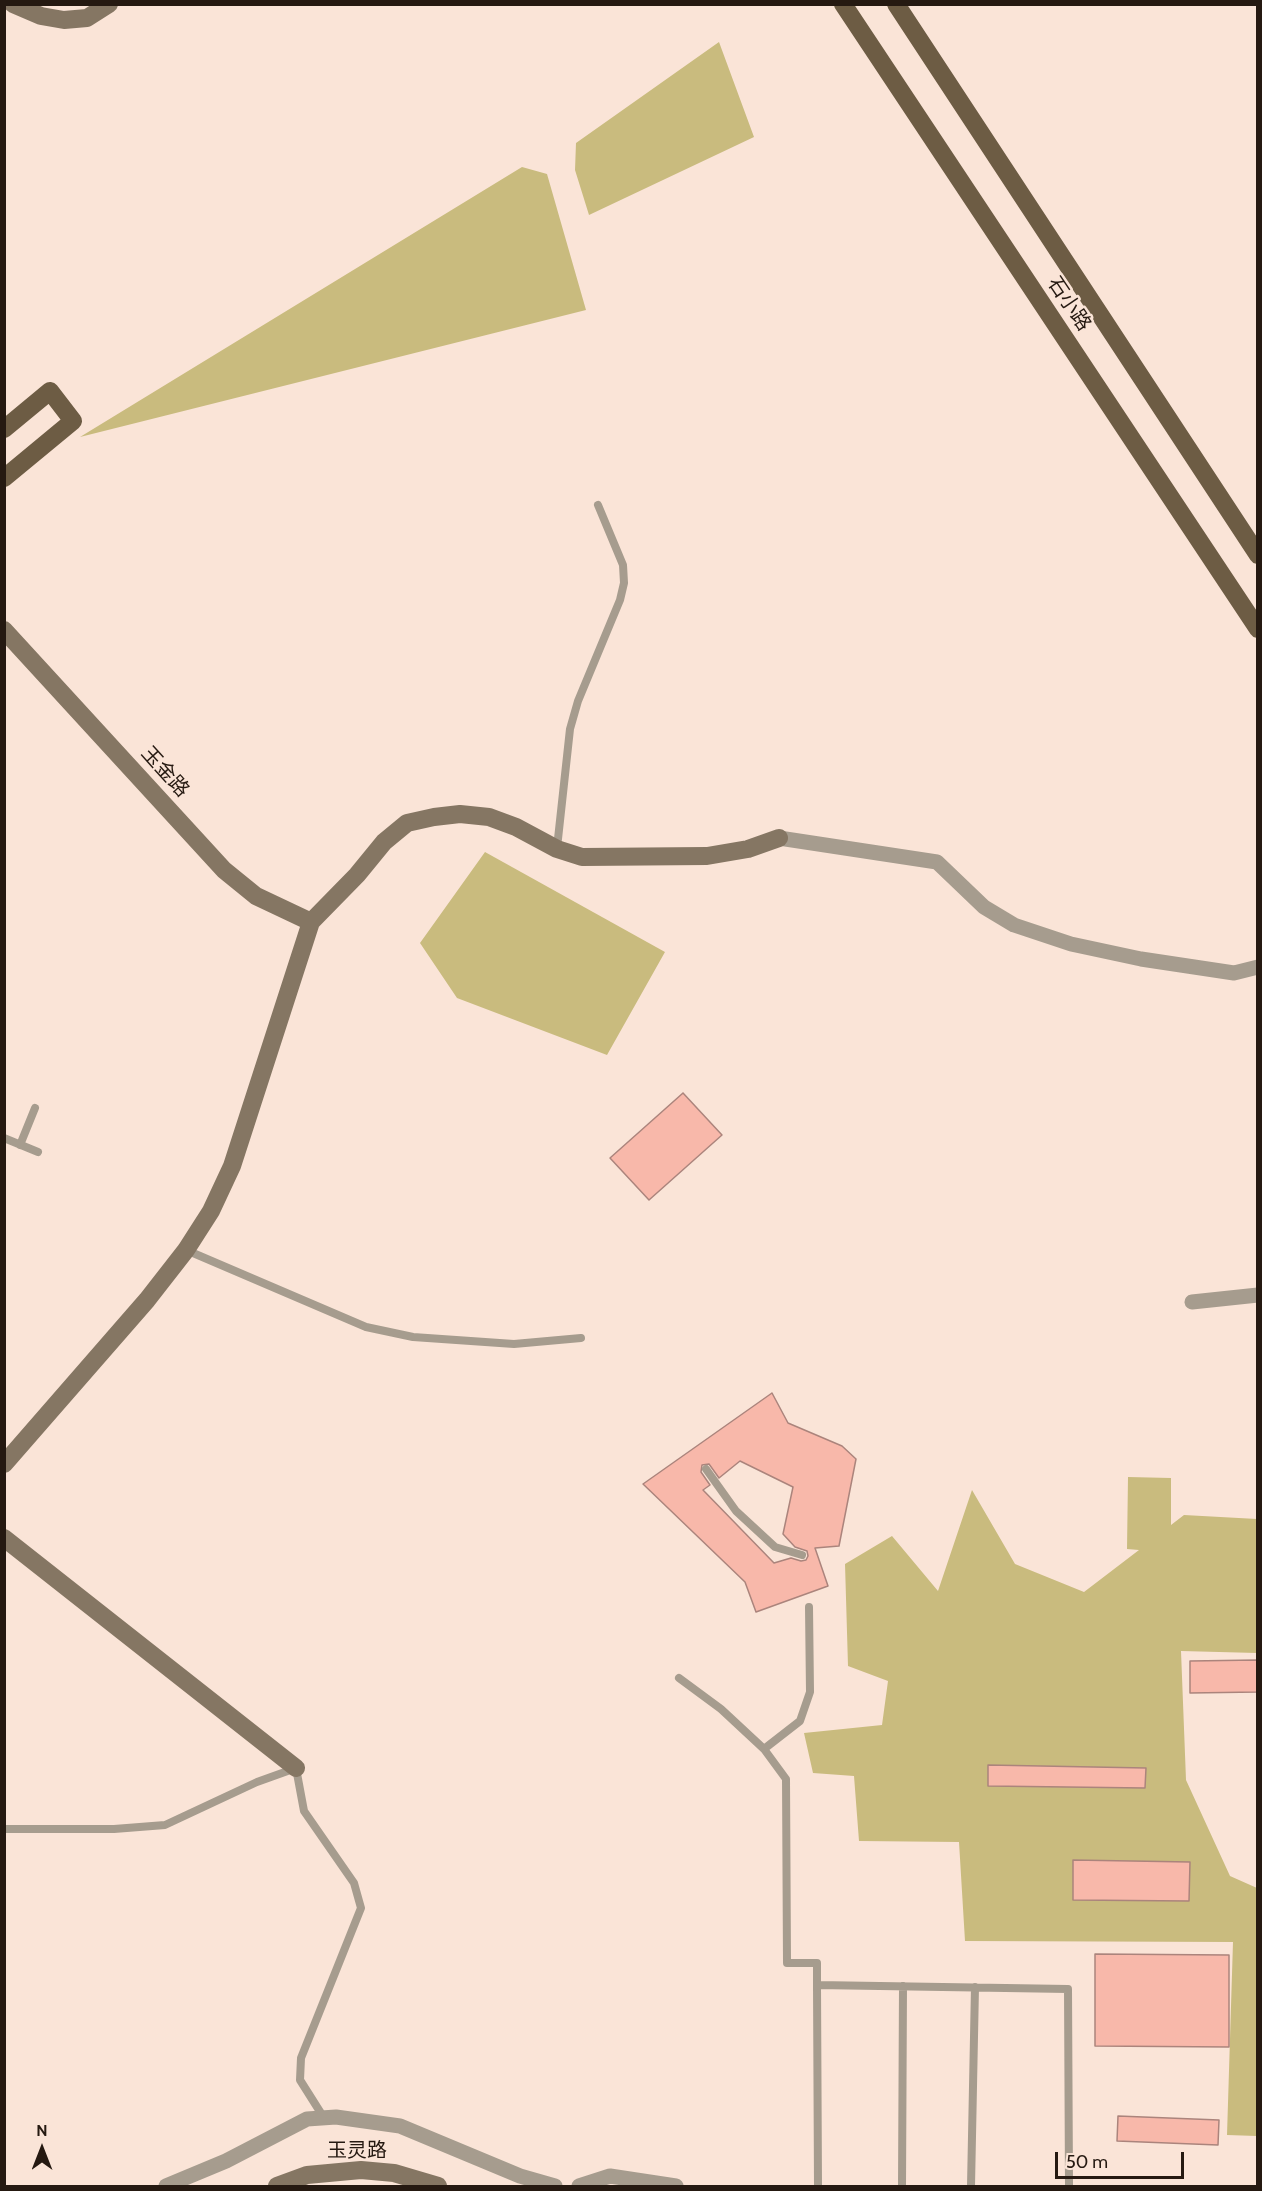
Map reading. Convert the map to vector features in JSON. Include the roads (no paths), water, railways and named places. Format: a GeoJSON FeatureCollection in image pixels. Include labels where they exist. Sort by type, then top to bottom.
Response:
{"type":"FeatureCollection","features":[{"type":"Feature","properties":{"kind":"main road","name":"石小路"},"geometry":{"type":"LineString","coordinates":[[843,4],[1257,629]]}},
{"type":"Feature","properties":{"kind":"main road","name":"石小路"},"geometry":{"type":"LineString","coordinates":[[896,4],[1257,555]]}},
{"type":"Feature","properties":{"kind":"main road"},"geometry":{"type":"LineString","coordinates":[[4,429],[50,391],[73,421],[4,478]]}},
{"type":"Feature","properties":{"kind":"street"},"geometry":{"type":"LineString","coordinates":[[13,4],[41,16],[64,20],[87,18],[109,4]]}},
{"type":"Feature","properties":{"kind":"street","name":"玉金路"},"geometry":{"type":"LineString","coordinates":[[4,630],[224,870],[256,896],[311,922]]}},
{"type":"Feature","properties":{"kind":"street"},"geometry":{"type":"LineString","coordinates":[[4,1464],[147,1300],[186,1250],[211,1211],[232,1166],[311,922],[357,875],[384,842],[407,823],[460,814],[489,817],[516,827],[557,849],[582,857],[707,856],[748,849],[780,837],[937,862],[984,907],[1014,925],[1071,944],[1141,959],[1234,973],[1257,967]]}},
{"type":"Feature","properties":{"kind":"street"},"geometry":{"type":"LineString","coordinates":[[1192,1302],[1257,1295]]}},
{"type":"Feature","properties":{"kind":"street"},"geometry":{"type":"LineString","coordinates":[[4,1538],[296,1768]]}},
{"type":"Feature","properties":{"kind":"street"},"geometry":{"type":"LineString","coordinates":[[166,2187],[226,2161],[307,2119],[336,2117],[400,2126],[520,2176],[555,2187]]}},
{"type":"Feature","properties":{"kind":"street","name":"玉灵路"},"geometry":{"type":"LineString","coordinates":[[277,2187],[329,2179],[361,2170],[394,2173],[438,2187]]}},
{"type":"Feature","properties":{"kind":"street"},"geometry":{"type":"LineString","coordinates":[[579,2187],[610,2176],[676,2187]]}},
{"type":"Feature","properties":{"kind":"lane"},"geometry":{"type":"LineString","coordinates":[[557,849],[570,729],[578,701],[620,600],[624,583],[623,565],[598,505]]}},
{"type":"Feature","properties":{"kind":"lane"},"geometry":{"type":"LineString","coordinates":[[20,1145],[35,1108]]}},
{"type":"Feature","properties":{"kind":"lane"},"geometry":{"type":"LineString","coordinates":[[4,1138],[38,1152]]}},
{"type":"Feature","properties":{"kind":"lane"},"geometry":{"type":"LineString","coordinates":[[186,1250],[366,1327],[413,1337],[514,1344],[581,1338]]}},
{"type":"Feature","properties":{"kind":"lane"},"geometry":{"type":"LineString","coordinates":[[706,1469],[736,1511],[775,1547],[802,1555]]}},
{"type":"Feature","properties":{"kind":"lane"},"geometry":{"type":"LineString","coordinates":[[764,1749],[800,1721],[810,1692],[809,1607]]}},
{"type":"Feature","properties":{"kind":"lane"},"geometry":{"type":"LineString","coordinates":[[679,1678],[721,1709],[764,1749],[786,1779],[787,1963],[816,1964],[818,2187]]}},
{"type":"Feature","properties":{"kind":"lane"},"geometry":{"type":"LineString","coordinates":[[4,1829],[114,1829],[165,1825],[257,1782],[296,1768],[304,1811],[354,1883],[361,1908],[301,2058],[300,2080],[324,2118]]}},
{"type":"Feature","properties":{"kind":"lane"},"geometry":{"type":"LineString","coordinates":[[816,1985],[1068,1989],[1069,2187]]}},
{"type":"Feature","properties":{"kind":"lane"},"geometry":{"type":"LineString","coordinates":[[902,2187],[903,1986]]}},
{"type":"Feature","properties":{"kind":"lane"},"geometry":{"type":"LineString","coordinates":[[971,2187],[975,1988]]}}]}
